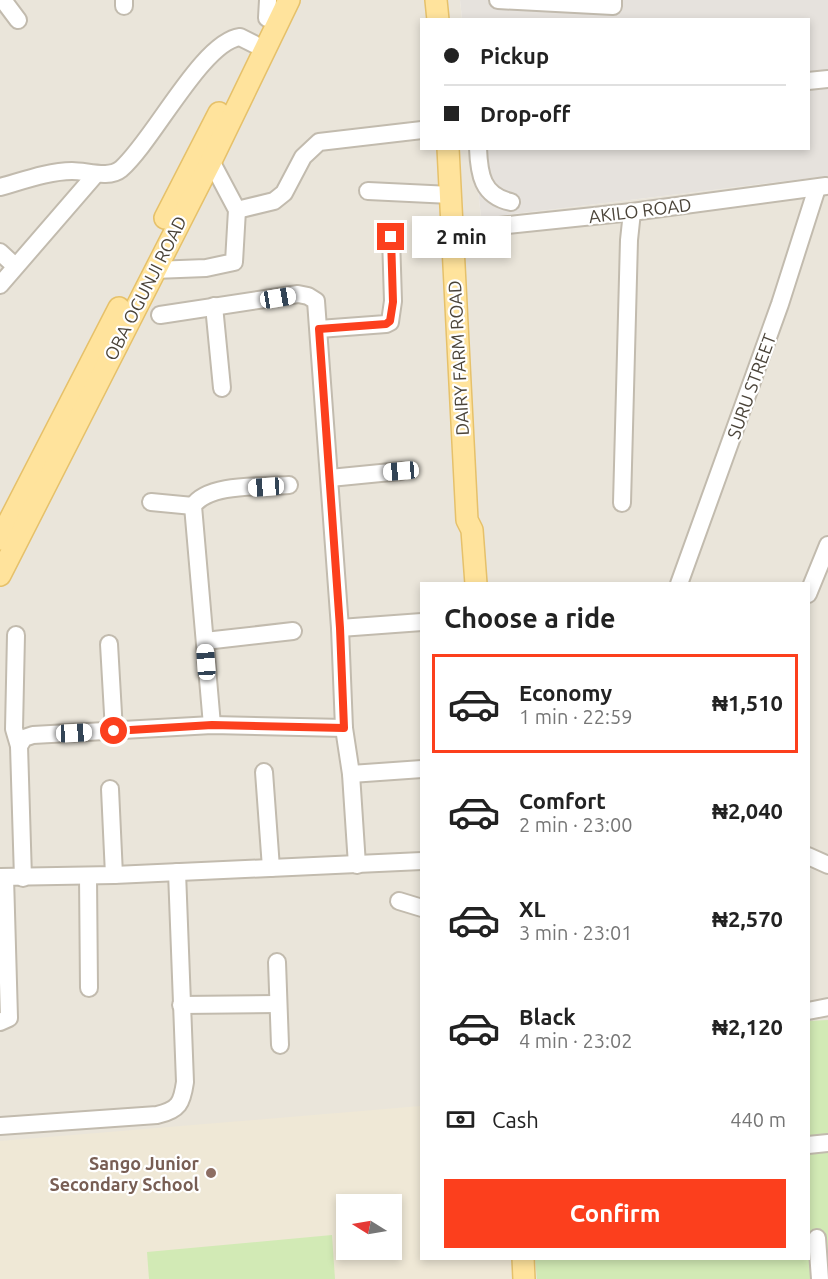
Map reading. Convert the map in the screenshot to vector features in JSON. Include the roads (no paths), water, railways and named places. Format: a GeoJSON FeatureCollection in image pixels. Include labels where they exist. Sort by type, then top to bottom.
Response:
{"type":"FeatureCollection","features":[{"type":"Feature","properties":{"kind":"main road","name":"OBA OGUNJI ROAD"},"geometry":{"type":"LineString","coordinates":[[0,575],[130,302],[259,47],[289,0]]}},
{"type":"Feature","properties":{"kind":"main road"},"geometry":{"type":"LineString","coordinates":[[436,0],[438,18]]}},
{"type":"Feature","properties":{"kind":"main road"},"geometry":{"type":"LineString","coordinates":[[449,0],[450,18]]}},
{"type":"Feature","properties":{"kind":"main road","name":"OBA OGUNJI ROAD"},"geometry":{"type":"LineString","coordinates":[[0,539],[130,302],[154,270],[211,161],[259,47],[270,6]]}},
{"type":"Feature","properties":{"kind":"main road","name":"DAIRY FARM ROAD"},"geometry":{"type":"LineString","coordinates":[[448,150],[456,230]]}},
{"type":"Feature","properties":{"kind":"main road","name":"DAIRY FARM ROAD"},"geometry":{"type":"LineString","coordinates":[[457,150],[456,230],[467,520],[472,530],[476,582]]}},
{"type":"Feature","properties":{"kind":"main road"},"geometry":{"type":"LineString","coordinates":[[523,1260],[524,1279]]}},
{"type":"Feature","properties":{"kind":"street"},"geometry":{"type":"LineString","coordinates":[[3,0],[18,20]]}},
{"type":"Feature","properties":{"kind":"street"},"geometry":{"type":"LineString","coordinates":[[498,0],[613,6],[613,0]]}},
{"type":"Feature","properties":{"kind":"street"},"geometry":{"type":"LineString","coordinates":[[0,187],[71,171],[96,174],[120,169],[156,129],[195,73],[225,41],[240,37],[259,47]]}},
{"type":"Feature","properties":{"kind":"street"},"geometry":{"type":"LineString","coordinates":[[810,81],[828,79]]}},
{"type":"Feature","properties":{"kind":"street"},"geometry":{"type":"LineString","coordinates":[[237,210],[274,201],[284,193],[303,157],[319,142],[420,130]]}},
{"type":"Feature","properties":{"kind":"street"},"geometry":{"type":"LineString","coordinates":[[478,150],[479,172],[488,191],[501,200],[511,202]]}},
{"type":"Feature","properties":{"kind":"street"},"geometry":{"type":"LineString","coordinates":[[154,270],[206,268],[234,262],[237,210],[225,182],[211,161]]}},
{"type":"Feature","properties":{"kind":"street"},"geometry":{"type":"LineString","coordinates":[[0,285],[96,174]]}},
{"type":"Feature","properties":{"kind":"street","name":"AKILO ROAD"},"geometry":{"type":"LineString","coordinates":[[456,230],[632,212],[823,187]]}},
{"type":"Feature","properties":{"kind":"street","name":"SURU STREET"},"geometry":{"type":"LineString","coordinates":[[680,582],[823,187]]}},
{"type":"Feature","properties":{"kind":"street"},"geometry":{"type":"LineString","coordinates":[[368,191],[451,195]]}},
{"type":"Feature","properties":{"kind":"street"},"geometry":{"type":"LineString","coordinates":[[622,503],[629,240],[632,212]]}},
{"type":"Feature","properties":{"kind":"street"},"geometry":{"type":"LineString","coordinates":[[319,329],[386,324],[390,321],[393,302],[391,237]]}},
{"type":"Feature","properties":{"kind":"street"},"geometry":{"type":"LineString","coordinates":[[0,252],[15,266]]}},
{"type":"Feature","properties":{"kind":"street"},"geometry":{"type":"LineString","coordinates":[[160,315],[298,294],[316,301],[340,628],[344,728],[351,774],[357,865]]}},
{"type":"Feature","properties":{"kind":"street"},"geometry":{"type":"LineString","coordinates":[[214,306],[222,388]]}},
{"type":"Feature","properties":{"kind":"street"},"geometry":{"type":"LineString","coordinates":[[330,478],[401,471]]}},
{"type":"Feature","properties":{"kind":"street"},"geometry":{"type":"LineString","coordinates":[[212,725],[193,506],[199,496],[219,490],[289,485]]}},
{"type":"Feature","properties":{"kind":"street"},"geometry":{"type":"LineString","coordinates":[[150,502],[193,506]]}},
{"type":"Feature","properties":{"kind":"street"},"geometry":{"type":"LineString","coordinates":[[810,589],[828,545]]}},
{"type":"Feature","properties":{"kind":"street"},"geometry":{"type":"LineString","coordinates":[[340,628],[420,622]]}},
{"type":"Feature","properties":{"kind":"street"},"geometry":{"type":"LineString","coordinates":[[205,641],[293,631]]}},
{"type":"Feature","properties":{"kind":"street"},"geometry":{"type":"LineString","coordinates":[[16,635],[14,729],[19,746],[23,878]]}},
{"type":"Feature","properties":{"kind":"street"},"geometry":{"type":"LineString","coordinates":[[109,644],[114,731]]}},
{"type":"Feature","properties":{"kind":"street"},"geometry":{"type":"LineString","coordinates":[[19,746],[24,738],[33,735],[212,725],[344,728]]}},
{"type":"Feature","properties":{"kind":"street"},"geometry":{"type":"LineString","coordinates":[[351,774],[420,769]]}},
{"type":"Feature","properties":{"kind":"street"},"geometry":{"type":"LineString","coordinates":[[264,772],[271,868]]}},
{"type":"Feature","properties":{"kind":"street"},"geometry":{"type":"LineString","coordinates":[[110,789],[114,876]]}},
{"type":"Feature","properties":{"kind":"street"},"geometry":{"type":"LineString","coordinates":[[810,857],[828,865]]}},
{"type":"Feature","properties":{"kind":"street"},"geometry":{"type":"LineString","coordinates":[[0,1022],[9,1018],[2,877],[114,876],[420,861]]}},
{"type":"Feature","properties":{"kind":"street"},"geometry":{"type":"LineString","coordinates":[[0,1126],[157,1115],[178,1108],[183,1100],[185,1082],[177,872]]}},
{"type":"Feature","properties":{"kind":"street"},"geometry":{"type":"LineString","coordinates":[[88,876],[89,988]]}},
{"type":"Feature","properties":{"kind":"street"},"geometry":{"type":"LineString","coordinates":[[399,901],[420,907]]}},
{"type":"Feature","properties":{"kind":"street"},"geometry":{"type":"LineString","coordinates":[[277,962],[280,1045]]}},
{"type":"Feature","properties":{"kind":"street"},"geometry":{"type":"LineString","coordinates":[[182,1005],[277,1004]]}},
{"type":"Feature","properties":{"kind":"street"},"geometry":{"type":"LineString","coordinates":[[810,1011],[828,1007]]}},
{"type":"Feature","properties":{"kind":"street"},"geometry":{"type":"LineString","coordinates":[[810,1145],[828,1143]]}},
{"type":"Feature","properties":{"kind":"street"},"geometry":{"type":"LineString","coordinates":[[817,1238],[820,1279]]}},
{"type":"Feature","properties":{"kind":"place","name":"Sango Junior Secondary School"},"geometry":{"type":"Point","coordinates":[211,1173]}}]}
